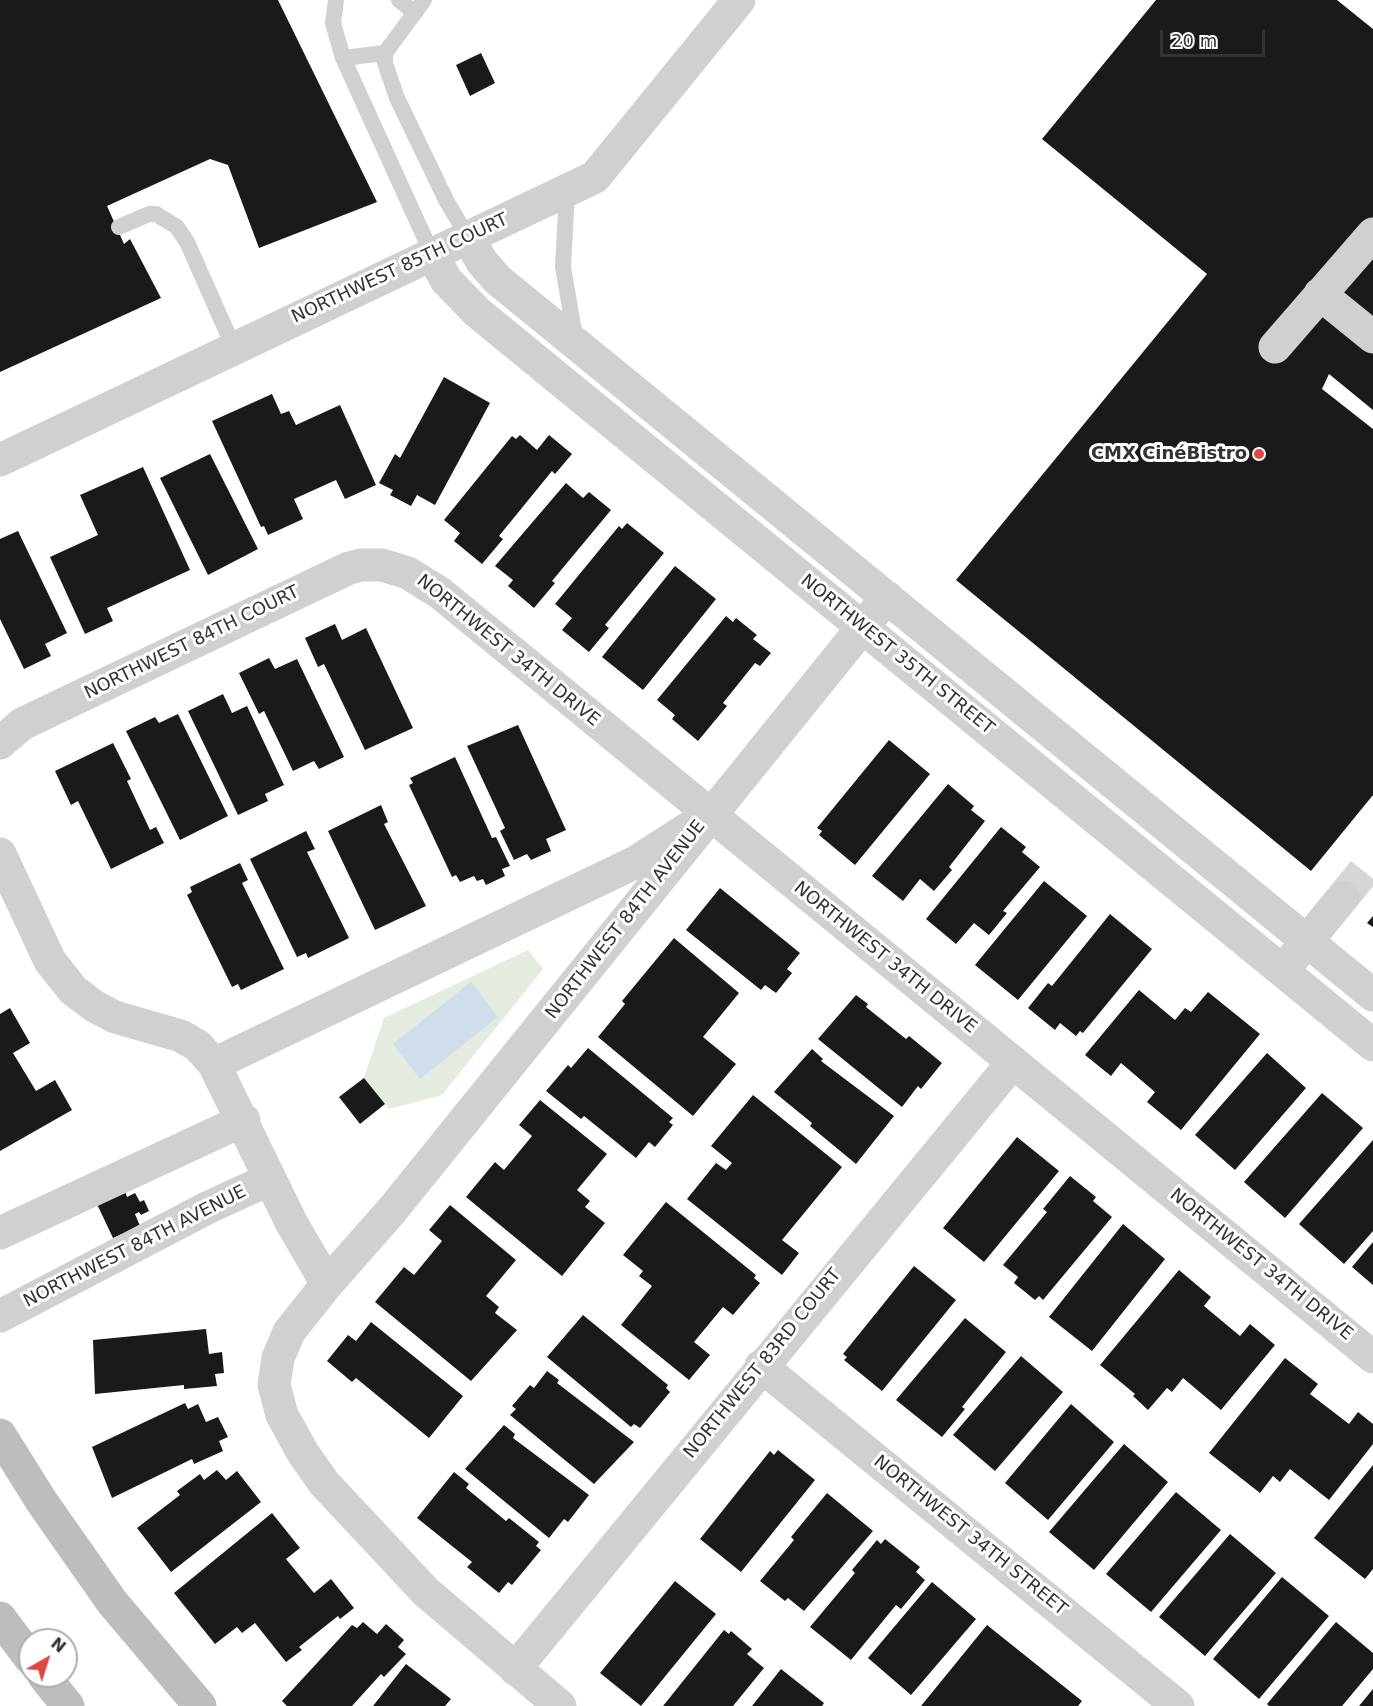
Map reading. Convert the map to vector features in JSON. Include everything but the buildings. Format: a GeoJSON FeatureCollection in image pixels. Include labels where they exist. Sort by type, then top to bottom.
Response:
{"type":"FeatureCollection","features":[{"type":"Feature","properties":{"kind":"street","name":"NORTHWEST 85TH COURT"},"geometry":{"type":"LineString","coordinates":[[0,460],[595,177],[739,0]]}},
{"type":"Feature","properties":{"kind":"street"},"geometry":{"type":"LineString","coordinates":[[1275,347],[1373,234]]}},
{"type":"Feature","properties":{"kind":"street"},"geometry":{"type":"LineString","coordinates":[[468,237],[482,262],[498,280],[1373,995]]}},
{"type":"Feature","properties":{"kind":"street","name":"NORTHWEST 35TH STREET"},"geometry":{"type":"LineString","coordinates":[[432,254],[446,280],[477,312],[1373,1046]]}},
{"type":"Feature","properties":{"kind":"street"},"geometry":{"type":"LineString","coordinates":[[1320,294],[1373,337]]}},
{"type":"Feature","properties":{"kind":"street","name":"NORTHWEST 84TH COURT"},"geometry":{"type":"LineString","coordinates":[[0,743],[22,724],[338,573],[361,565],[391,567]]}},
{"type":"Feature","properties":{"kind":"street","name":"NORTHWEST 34TH DRIVE"},"geometry":{"type":"LineString","coordinates":[[391,567],[416,577],[440,593],[1373,1357]]}},
{"type":"Feature","properties":{"kind":"street"},"geometry":{"type":"LineString","coordinates":[[709,815],[887,597]]}},
{"type":"Feature","properties":{"kind":"street","name":"NORTHWEST 84TH AVENUE"},"geometry":{"type":"LineString","coordinates":[[214,1064],[636,862],[709,815]]}},
{"type":"Feature","properties":{"kind":"street","name":"NORTHWEST 84TH AVENUE"},"geometry":{"type":"LineString","coordinates":[[560,1706],[515,1669],[407,1572],[324,1483],[287,1426],[274,1385],[278,1358],[289,1332],[327,1284],[405,1194],[662,877],[709,815]]}},
{"type":"Feature","properties":{"kind":"street"},"geometry":{"type":"LineString","coordinates":[[0,854],[50,961],[73,990],[94,1006],[115,1017],[181,1036],[198,1046],[214,1064],[244,1120],[291,1222],[327,1284]]}},
{"type":"Feature","properties":{"kind":"street"},"geometry":{"type":"LineString","coordinates":[[1282,971],[1343,897]]}},
{"type":"Feature","properties":{"kind":"street","name":"NORTHWEST 83RD COURT"},"geometry":{"type":"LineString","coordinates":[[515,1669],[761,1366],[1013,1062]]}},
{"type":"Feature","properties":{"kind":"street"},"geometry":{"type":"LineString","coordinates":[[0,1233],[244,1120]]}},
{"type":"Feature","properties":{"kind":"street","name":"NORTHWEST 84TH AVENUE"},"geometry":{"type":"LineString","coordinates":[[0,1316],[207,1208],[270,1179]]}},
{"type":"Feature","properties":{"kind":"street","name":"NORTHWEST 34TH STREET"},"geometry":{"type":"LineString","coordinates":[[761,1366],[1178,1706]]}},
{"type":"Feature","properties":{"kind":"street"},"geometry":{"type":"LineString","coordinates":[[0,1435],[42,1502],[112,1602],[200,1706]]}},
{"type":"Feature","properties":{"kind":"street"},"geometry":{"type":"LineString","coordinates":[[2,1624],[18,1643]]}},
{"type":"Feature","properties":{"kind":"street"},"geometry":{"type":"LineString","coordinates":[[54,1688],[68,1706]]}},
{"type":"Feature","properties":{"kind":"lane"},"geometry":{"type":"LineString","coordinates":[[336,0],[333,23],[343,58],[432,254]]}},
{"type":"Feature","properties":{"kind":"lane"},"geometry":{"type":"LineString","coordinates":[[343,58],[385,52],[420,7],[399,0]]}},
{"type":"Feature","properties":{"kind":"lane"},"geometry":{"type":"LineString","coordinates":[[385,52],[388,78],[447,202],[468,237]]}},
{"type":"Feature","properties":{"kind":"lane"},"geometry":{"type":"LineString","coordinates":[[567,190],[563,267],[569,311],[577,344]]}},
{"type":"Feature","properties":{"kind":"lane"},"geometry":{"type":"LineString","coordinates":[[119,227],[149,214],[156,214],[171,220],[187,242],[234,348]]}},
{"type":"Feature","properties":{"kind":"shaded area"},"geometry":{"type":"Polygon","coordinates":[[[528,950],[543,969],[442,1095],[389,1109],[364,1078],[384,1018],[528,950]]]}},
{"type":"Feature","properties":{"kind":"water"},"geometry":{"type":"Polygon","coordinates":[[[471,982],[498,1017],[420,1079],[393,1044],[471,982]]]}},
{"type":"Feature","properties":{"kind":"tunnel"},"geometry":{"type":"LineString","coordinates":[[1343,897],[1373,860]]}},
{"type":"Feature","properties":{"kind":"place","name":"CMX CinéBistro"},"geometry":{"type":"Point","coordinates":[1259,454]}}]}
